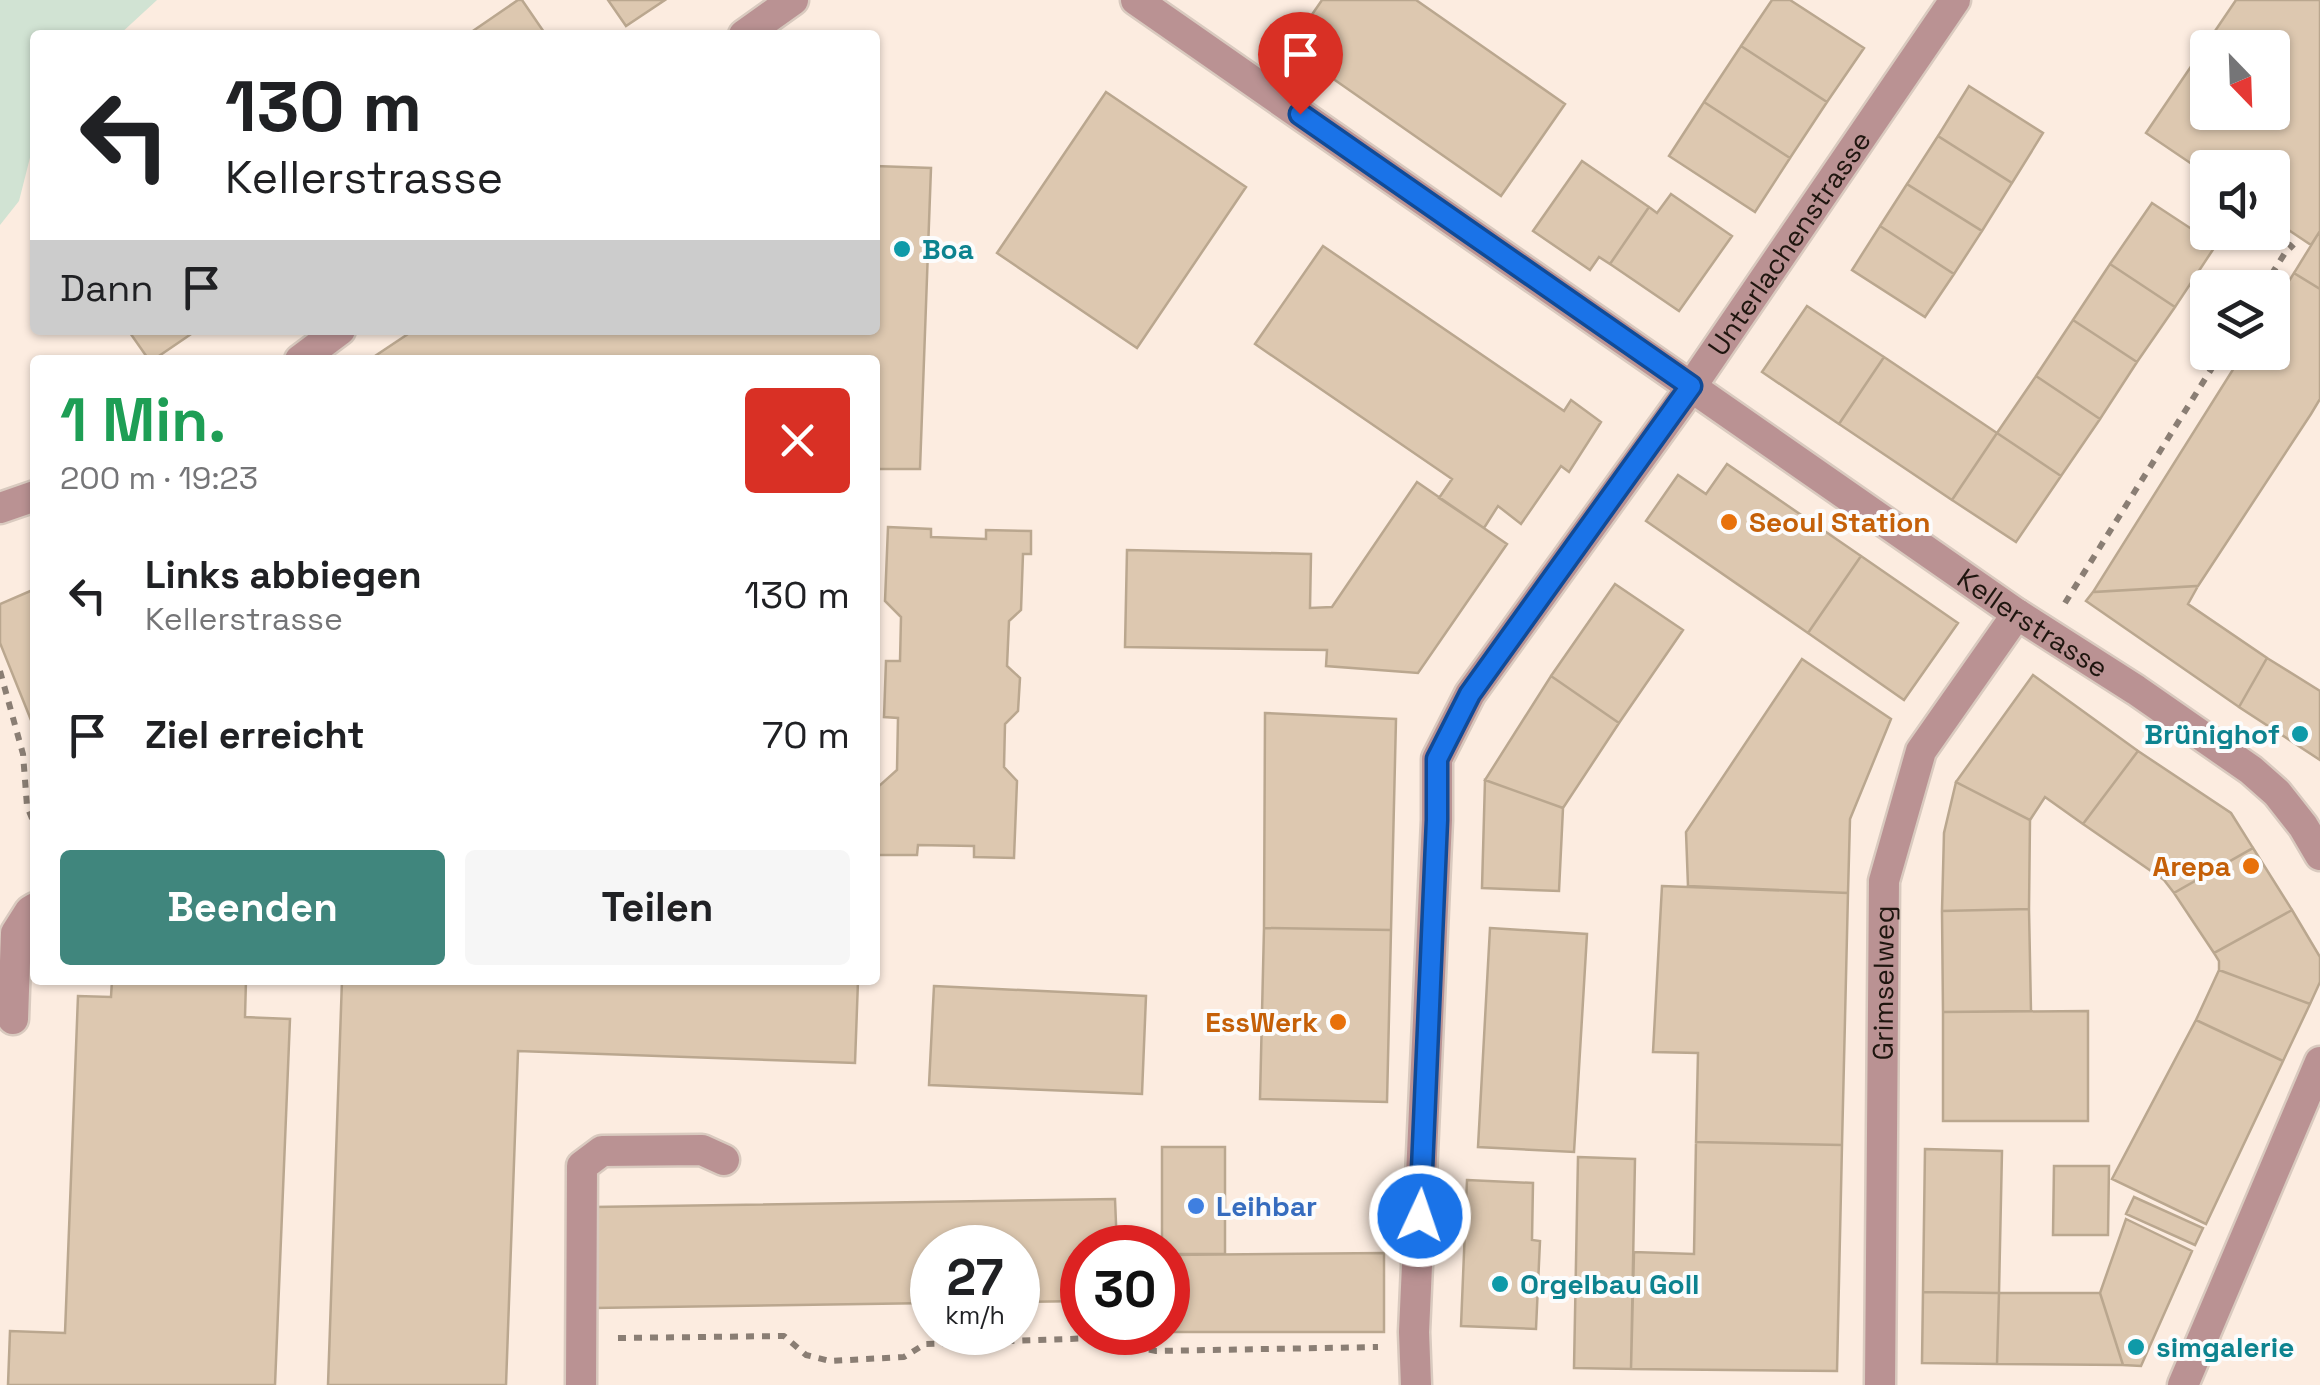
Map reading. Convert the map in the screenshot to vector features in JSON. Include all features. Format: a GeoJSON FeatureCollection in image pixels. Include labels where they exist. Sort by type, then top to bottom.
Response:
{"type":"FeatureCollection","features":[{"type":"Feature","properties":{"kind":"street"},"geometry":{"type":"LineString","coordinates":[[751,30],[793,0]]}},
{"type":"Feature","properties":{"kind":"street","name":"Kellerstrasse"},"geometry":{"type":"LineString","coordinates":[[1136,0],[2017,614],[2252,770],[2277,793],[2320,854]]}},
{"type":"Feature","properties":{"kind":"street","name":"Unterlachenstrasse"},"geometry":{"type":"LineString","coordinates":[[1416,1385],[1414,1346],[1437,759],[1470,694],[1691,386],[1955,0]]}},
{"type":"Feature","properties":{"kind":"street"},"geometry":{"type":"LineString","coordinates":[[307,355],[333,335]]}},
{"type":"Feature","properties":{"kind":"street"},"geometry":{"type":"LineString","coordinates":[[0,508],[30,498]]}},
{"type":"Feature","properties":{"kind":"street","name":"Grimselweg"},"geometry":{"type":"LineString","coordinates":[[1880,1385],[1884,882],[1922,751],[2017,614]]}},
{"type":"Feature","properties":{"kind":"street"},"geometry":{"type":"LineString","coordinates":[[13,1019],[16,933],[30,911]]}},
{"type":"Feature","properties":{"kind":"street"},"geometry":{"type":"LineString","coordinates":[[2183,1385],[2320,1062]]}},
{"type":"Feature","properties":{"kind":"street"},"geometry":{"type":"LineString","coordinates":[[581,1385],[582,1166],[602,1151],[702,1150],[724,1160]]}},
{"type":"Feature","properties":{"kind":"path"},"geometry":{"type":"LineString","coordinates":[[2274,270],[2290,245],[2297,252]]}},
{"type":"Feature","properties":{"kind":"path"},"geometry":{"type":"LineString","coordinates":[[2046,633],[2211,370]]}},
{"type":"Feature","properties":{"kind":"path"},"geometry":{"type":"LineString","coordinates":[[0,671],[23,754],[30,814]]}},
{"type":"Feature","properties":{"kind":"path"},"geometry":{"type":"LineString","coordinates":[[580,1339],[784,1336],[806,1355],[830,1361],[904,1356],[925,1344],[1096,1338],[1156,1351],[1414,1346]]}},
{"type":"Feature","properties":{"kind":"green space"},"geometry":{"type":"Polygon","coordinates":[[[0,0],[157,0],[124,30],[30,30],[30,158],[19,201],[0,225],[0,0]]]}},
{"type":"Feature","properties":{"kind":"building"},"geometry":{"type":"Polygon","coordinates":[[[522,0],[543,30],[474,30],[522,0]]]}},
{"type":"Feature","properties":{"kind":"building"},"geometry":{"type":"Polygon","coordinates":[[[608,0],[665,0],[626,26],[608,0]]]}},
{"type":"Feature","properties":{"kind":"building"},"geometry":{"type":"Polygon","coordinates":[[[1322,0],[1416,0],[1565,104],[1501,196],[1289,48],[1322,0]]]}},
{"type":"Feature","properties":{"kind":"building"},"geometry":{"type":"Polygon","coordinates":[[[1772,0],[1790,0],[1864,48],[1827,102],[1741,46],[1772,0]]]}},
{"type":"Feature","properties":{"kind":"building"},"geometry":{"type":"Polygon","coordinates":[[[2236,0],[2320,0],[2320,231],[2311,245],[2290,231],[2290,150],[2190,150],[2190,163],[2146,133],[2190,68],[2190,130],[2290,130],[2290,30],[2216,30],[2236,0]]]}},
{"type":"Feature","properties":{"kind":"building"},"geometry":{"type":"Polygon","coordinates":[[[1741,46],[1827,102],[1790,158],[1704,102],[1741,46]]]}},
{"type":"Feature","properties":{"kind":"building"},"geometry":{"type":"Polygon","coordinates":[[[1969,86],[2043,133],[2012,183],[1938,136],[1969,86]]]}},
{"type":"Feature","properties":{"kind":"building"},"geometry":{"type":"Polygon","coordinates":[[[1106,92],[1246,187],[1137,348],[997,253],[1106,92]]]}},
{"type":"Feature","properties":{"kind":"building"},"geometry":{"type":"Polygon","coordinates":[[[1704,102],[1790,158],[1755,212],[1669,156],[1704,102]]]}},
{"type":"Feature","properties":{"kind":"building"},"geometry":{"type":"Polygon","coordinates":[[[1938,136],[2012,183],[1982,231],[1907,184],[1938,136]]]}},
{"type":"Feature","properties":{"kind":"building"},"geometry":{"type":"Polygon","coordinates":[[[1582,161],[1649,207],[1610,264],[1599,257],[1590,270],[1533,231],[1582,161]]]}},
{"type":"Feature","properties":{"kind":"building","name":"Boa"},"geometry":{"type":"Polygon","coordinates":[[[880,166],[931,168],[920,469],[880,469],[880,355],[376,355],[406,335],[880,335],[880,166]]]}},
{"type":"Feature","properties":{"kind":"building"},"geometry":{"type":"Polygon","coordinates":[[[1907,184],[1982,231],[1954,274],[1880,226],[1907,184]]]}},
{"type":"Feature","properties":{"kind":"building"},"geometry":{"type":"Polygon","coordinates":[[[1671,194],[1732,236],[1679,311],[1610,264],[1649,207],[1657,213],[1671,194]]]}},
{"type":"Feature","properties":{"kind":"building"},"geometry":{"type":"Polygon","coordinates":[[[2152,203],[2190,228],[2190,250],[2213,250],[2199,270],[2190,270],[2190,284],[2175,307],[2110,264],[2152,203]]]}},
{"type":"Feature","properties":{"kind":"building"},"geometry":{"type":"Polygon","coordinates":[[[1880,226],[1954,274],[1925,317],[1852,270],[1880,226]]]}},
{"type":"Feature","properties":{"kind":"building"},"geometry":{"type":"Polygon","coordinates":[[[2320,231],[2320,289],[2294,273],[2320,231]]]}},
{"type":"Feature","properties":{"kind":"building"},"geometry":{"type":"Polygon","coordinates":[[[1323,246],[1564,411],[1571,400],[1601,422],[1569,472],[1561,466],[1521,524],[1498,506],[1484,528],[1439,498],[1452,479],[1255,344],[1323,246]]]}},
{"type":"Feature","properties":{"kind":"building"},"geometry":{"type":"Polygon","coordinates":[[[2110,264],[2175,307],[2137,362],[2073,320],[2110,264]]]}},
{"type":"Feature","properties":{"kind":"building"},"geometry":{"type":"Polygon","coordinates":[[[2294,273],[2320,289],[2320,399],[2311,414],[2198,586],[2093,592],[2233,370],[2290,370],[2290,279],[2294,273]]]}},
{"type":"Feature","properties":{"kind":"building"},"geometry":{"type":"Polygon","coordinates":[[[1807,306],[1884,357],[1839,424],[1762,372],[1807,306]]]}},
{"type":"Feature","properties":{"kind":"building"},"geometry":{"type":"Polygon","coordinates":[[[2073,320],[2137,362],[2100,419],[2036,376],[2073,320]]]}},
{"type":"Feature","properties":{"kind":"building"},"geometry":{"type":"Polygon","coordinates":[[[132,335],[190,335],[160,355],[146,355],[132,335]]]}},
{"type":"Feature","properties":{"kind":"building"},"geometry":{"type":"Polygon","coordinates":[[[1884,357],[1997,433],[1952,500],[1839,424],[1884,357]]]}},
{"type":"Feature","properties":{"kind":"building"},"geometry":{"type":"Polygon","coordinates":[[[2036,376],[2100,419],[2061,476],[1997,433],[2036,376]]]}},
{"type":"Feature","properties":{"kind":"building"},"geometry":{"type":"Polygon","coordinates":[[[1997,433],[2061,476],[2016,542],[1952,500],[1997,433]]]}},
{"type":"Feature","properties":{"kind":"building"},"geometry":{"type":"Polygon","coordinates":[[[1727,464],[1861,556],[1808,633],[1646,521],[1678,475],[1706,494],[1727,464]]]}},
{"type":"Feature","properties":{"kind":"building"},"geometry":{"type":"Polygon","coordinates":[[[1417,482],[1507,544],[1418,673],[1326,666],[1327,650],[1125,647],[1127,550],[1311,554],[1310,608],[1332,607],[1417,482]]]}},
{"type":"Feature","properties":{"kind":"building"},"geometry":{"type":"Polygon","coordinates":[[[888,527],[931,529],[931,537],[986,539],[986,530],[1031,531],[1031,554],[1023,554],[1021,610],[1009,621],[1007,666],[1020,678],[1018,711],[1005,724],[1004,767],[1017,781],[1014,858],[974,857],[974,846],[918,845],[917,855],[880,855],[880,785],[897,770],[898,718],[884,717],[886,661],[900,661],[901,617],[885,601],[888,527]]]}},
{"type":"Feature","properties":{"kind":"building"},"geometry":{"type":"Polygon","coordinates":[[[1861,556],[1958,623],[1904,700],[1808,633],[1861,556]]]}},
{"type":"Feature","properties":{"kind":"building"},"geometry":{"type":"Polygon","coordinates":[[[1615,584],[1683,630],[1619,723],[1551,676],[1615,584]]]}},
{"type":"Feature","properties":{"kind":"building"},"geometry":{"type":"Polygon","coordinates":[[[2198,586],[2188,604],[2267,658],[2239,707],[2086,601],[2093,592],[2198,586]]]}},
{"type":"Feature","properties":{"kind":"building"},"geometry":{"type":"Polygon","coordinates":[[[30,591],[30,718],[0,643],[0,604],[30,591]]]}},
{"type":"Feature","properties":{"kind":"building","name":"Brünighof"},"geometry":{"type":"Polygon","coordinates":[[[2267,658],[2320,691],[2320,760],[2239,707],[2267,658]]]}},
{"type":"Feature","properties":{"kind":"building"},"geometry":{"type":"Polygon","coordinates":[[[1802,659],[1891,719],[1850,819],[1848,893],[1688,886],[1686,832],[1802,659]]]}},
{"type":"Feature","properties":{"kind":"building"},"geometry":{"type":"Polygon","coordinates":[[[2033,675],[2138,751],[2083,824],[2045,797],[2030,820],[1956,782],[2033,675]]]}},
{"type":"Feature","properties":{"kind":"building"},"geometry":{"type":"Polygon","coordinates":[[[1551,676],[1619,723],[1563,808],[1485,780],[1551,676]]]}},
{"type":"Feature","properties":{"kind":"building"},"geometry":{"type":"Polygon","coordinates":[[[1265,713],[1396,719],[1391,930],[1264,928],[1265,713]]]}},
{"type":"Feature","properties":{"kind":"building"},"geometry":{"type":"Polygon","coordinates":[[[2138,751],[2231,813],[2253,848],[2174,893],[2164,880],[2083,824],[2138,751]]]}},
{"type":"Feature","properties":{"kind":"building"},"geometry":{"type":"Polygon","coordinates":[[[1485,780],[1563,808],[1559,891],[1482,888],[1485,780]]]}},
{"type":"Feature","properties":{"kind":"building"},"geometry":{"type":"Polygon","coordinates":[[[1956,782],[2030,820],[2029,909],[1942,911],[1944,833],[1956,782]]]}},
{"type":"Feature","properties":{"kind":"building"},"geometry":{"type":"Polygon","coordinates":[[[2253,848],[2292,910],[2214,953],[2174,893],[2253,848]]]}},
{"type":"Feature","properties":{"kind":"building"},"geometry":{"type":"Polygon","coordinates":[[[1662,886],[1848,893],[1842,1145],[1696,1142],[1698,1053],[1653,1052],[1662,886]]]}},
{"type":"Feature","properties":{"kind":"building"},"geometry":{"type":"Polygon","coordinates":[[[2029,909],[2031,1011],[1943,1012],[1942,911],[2029,909]]]}},
{"type":"Feature","properties":{"kind":"building"},"geometry":{"type":"Polygon","coordinates":[[[2292,910],[2320,957],[2320,982],[2310,1004],[2219,970],[2214,953],[2292,910]]]}},
{"type":"Feature","properties":{"kind":"building"},"geometry":{"type":"Polygon","coordinates":[[[1264,928],[1391,930],[1387,1102],[1260,1099],[1264,928]]]}},
{"type":"Feature","properties":{"kind":"building"},"geometry":{"type":"Polygon","coordinates":[[[1490,928],[1587,934],[1574,1152],[1478,1147],[1490,928]]]}},
{"type":"Feature","properties":{"kind":"building"},"geometry":{"type":"Polygon","coordinates":[[[2219,970],[2310,1004],[2283,1061],[2196,1020],[2219,970]]]}},
{"type":"Feature","properties":{"kind":"building"},"geometry":{"type":"Polygon","coordinates":[[[112,985],[246,985],[245,1017],[290,1019],[275,1385],[8,1385],[10,1331],[65,1333],[78,996],[111,997],[112,985]]]}},
{"type":"Feature","properties":{"kind":"building"},"geometry":{"type":"Polygon","coordinates":[[[342,985],[858,985],[855,1063],[518,1051],[506,1385],[328,1385],[342,985]]]}},
{"type":"Feature","properties":{"kind":"building"},"geometry":{"type":"Polygon","coordinates":[[[934,986],[1146,996],[1142,1094],[929,1085],[934,986]]]}},
{"type":"Feature","properties":{"kind":"building"},"geometry":{"type":"Polygon","coordinates":[[[2088,1011],[2088,1121],[1943,1121],[1943,1012],[2088,1011]]]}},
{"type":"Feature","properties":{"kind":"building"},"geometry":{"type":"Polygon","coordinates":[[[2196,1020],[2283,1061],[2206,1224],[2112,1179],[2196,1020]]]}},
{"type":"Feature","properties":{"kind":"building"},"geometry":{"type":"Polygon","coordinates":[[[1696,1142],[1842,1145],[1837,1371],[1631,1369],[1634,1252],[1694,1254],[1696,1142]]]}},
{"type":"Feature","properties":{"kind":"building"},"geometry":{"type":"Polygon","coordinates":[[[1162,1147],[1225,1147],[1225,1254],[1190,1254],[1190,1225],[1162,1225],[1162,1147]]]}},
{"type":"Feature","properties":{"kind":"building"},"geometry":{"type":"Polygon","coordinates":[[[1925,1149],[2002,1151],[1999,1293],[1923,1292],[1925,1149]]]}},
{"type":"Feature","properties":{"kind":"building"},"geometry":{"type":"Polygon","coordinates":[[[1578,1157],[1635,1159],[1631,1369],[1574,1368],[1578,1157]]]}},
{"type":"Feature","properties":{"kind":"building"},"geometry":{"type":"Polygon","coordinates":[[[2054,1166],[2109,1166],[2108,1235],[2053,1235],[2054,1166]]]}},
{"type":"Feature","properties":{"kind":"building","name":"Orgelbau Goll"},"geometry":{"type":"Polygon","coordinates":[[[1467,1180],[1533,1183],[1532,1240],[1540,1241],[1536,1329],[1461,1326],[1467,1180]]]}},
{"type":"Feature","properties":{"kind":"building"},"geometry":{"type":"Polygon","coordinates":[[[2134,1197],[2203,1228],[2195,1245],[2126,1214],[2134,1197]]]}},
{"type":"Feature","properties":{"kind":"building"},"geometry":{"type":"Polygon","coordinates":[[[1115,1199],[1116,1225],[1060,1225],[1060,1301],[1040,1302],[1040,1225],[910,1225],[910,1303],[594,1308],[593,1207],[1115,1199]]]}},
{"type":"Feature","properties":{"kind":"building"},"geometry":{"type":"Polygon","coordinates":[[[2126,1219],[2192,1251],[2141,1366],[2123,1365],[2100,1293],[2126,1219]]]}},
{"type":"Feature","properties":{"kind":"building"},"geometry":{"type":"Polygon","coordinates":[[[1384,1253],[1384,1332],[1190,1332],[1190,1255],[1384,1253]]]}},
{"type":"Feature","properties":{"kind":"building"},"geometry":{"type":"Polygon","coordinates":[[[1923,1292],[1999,1293],[1997,1364],[1922,1363],[1923,1292]]]}},
{"type":"Feature","properties":{"kind":"building"},"geometry":{"type":"Polygon","coordinates":[[[1999,1293],[2100,1293],[2123,1365],[1997,1364],[1999,1293]]]}},
{"type":"Feature","properties":{"kind":"place","name":"Boa"},"geometry":{"type":"Point","coordinates":[902,249]}},
{"type":"Feature","properties":{"kind":"place","name":"Seoul Station"},"geometry":{"type":"Point","coordinates":[1729,522]}},
{"type":"Feature","properties":{"kind":"place","name":"Brünighof"},"geometry":{"type":"Point","coordinates":[2300,734]}},
{"type":"Feature","properties":{"kind":"place","name":"Arepa"},"geometry":{"type":"Point","coordinates":[2251,866]}},
{"type":"Feature","properties":{"kind":"place","name":"EssWerk"},"geometry":{"type":"Point","coordinates":[1338,1022]}},
{"type":"Feature","properties":{"kind":"place","name":"Leihbar"},"geometry":{"type":"Point","coordinates":[1196,1206]}},
{"type":"Feature","properties":{"kind":"place","name":"Orgelbau Goll"},"geometry":{"type":"Point","coordinates":[1500,1284]}},
{"type":"Feature","properties":{"kind":"place","name":"simgalerie"},"geometry":{"type":"Point","coordinates":[2136,1347]}},
{"type":"Feature","properties":{"kind":"route"},"geometry":{"type":"LineString","coordinates":[[1300,114],[1691,386],[1470,694],[1437,759],[1420,1216]]}}]}
